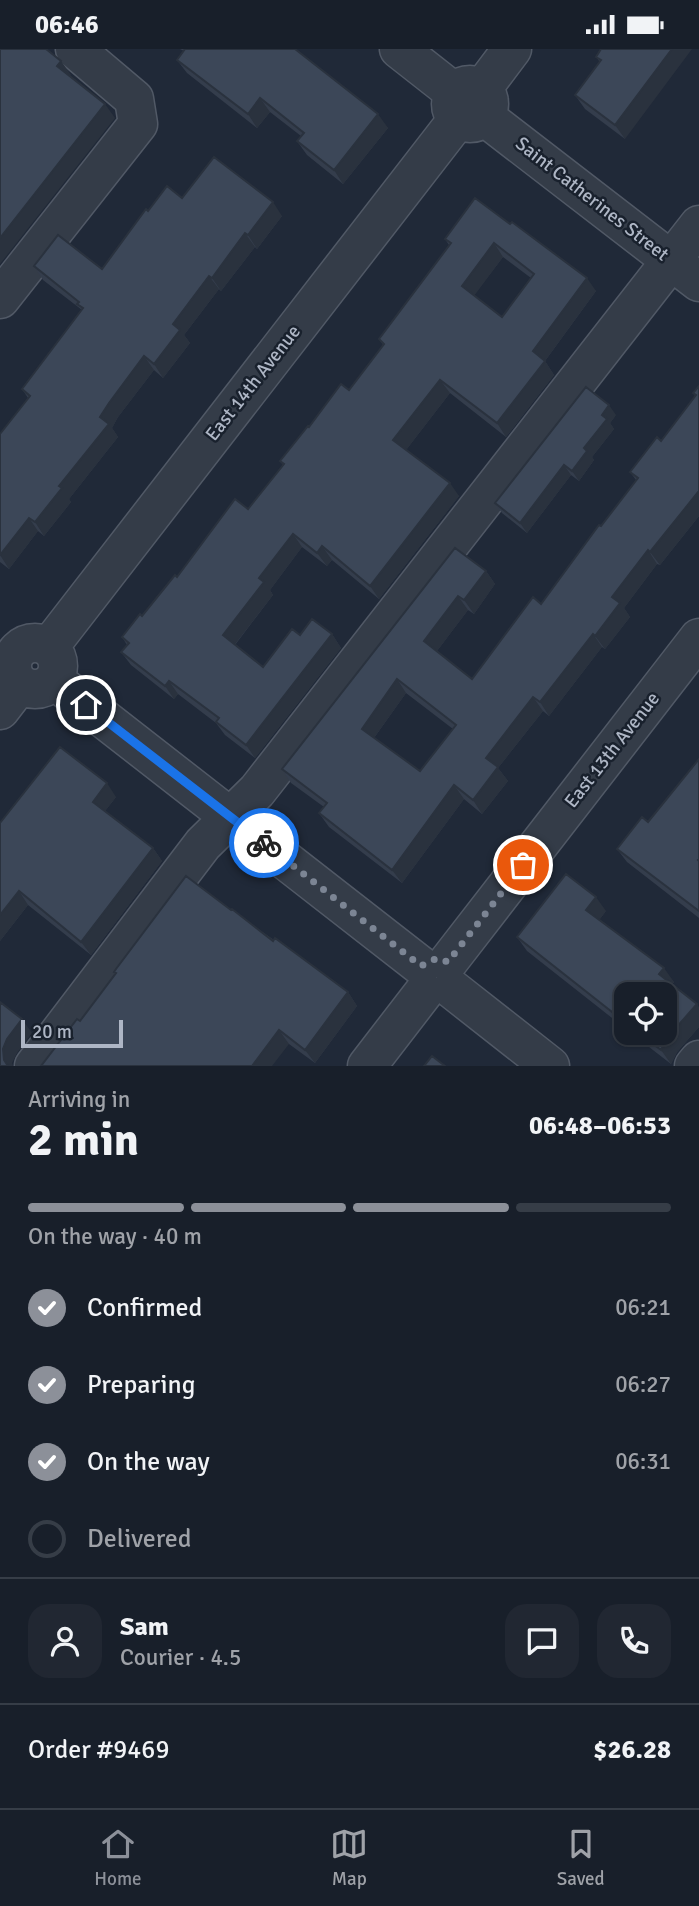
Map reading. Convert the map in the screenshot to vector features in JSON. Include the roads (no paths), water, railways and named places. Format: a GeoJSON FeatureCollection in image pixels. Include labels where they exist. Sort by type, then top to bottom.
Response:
{"type":"FeatureCollection","features":[{"type":"Feature","properties":{"kind":"street"},"geometry":{"type":"LineString","coordinates":[[0,299],[138,124],[134,99],[75,49]]}},
{"type":"Feature","properties":{"kind":"street","name":"Saint Catherines Street"},"geometry":{"type":"LineString","coordinates":[[399,49],[685,272]]}},
{"type":"Feature","properties":{"kind":"street","name":"East 14th Avenue"},"geometry":{"type":"LineString","coordinates":[[23,669],[512,49]]}},
{"type":"Feature","properties":{"kind":"street"},"geometry":{"type":"LineString","coordinates":[[34,1066],[203,844],[257,791],[685,272],[699,225]]}},
{"type":"Feature","properties":{"kind":"street","name":"East 13th Avenue"},"geometry":{"type":"LineString","coordinates":[[367,1066],[699,638]]}},
{"type":"Feature","properties":{"kind":"street"},"geometry":{"type":"LineString","coordinates":[[23,669],[230,817],[550,1066]]}},
{"type":"Feature","properties":{"kind":"street"},"geometry":{"type":"LineString","coordinates":[[694,1066],[699,1060]]}}]}
